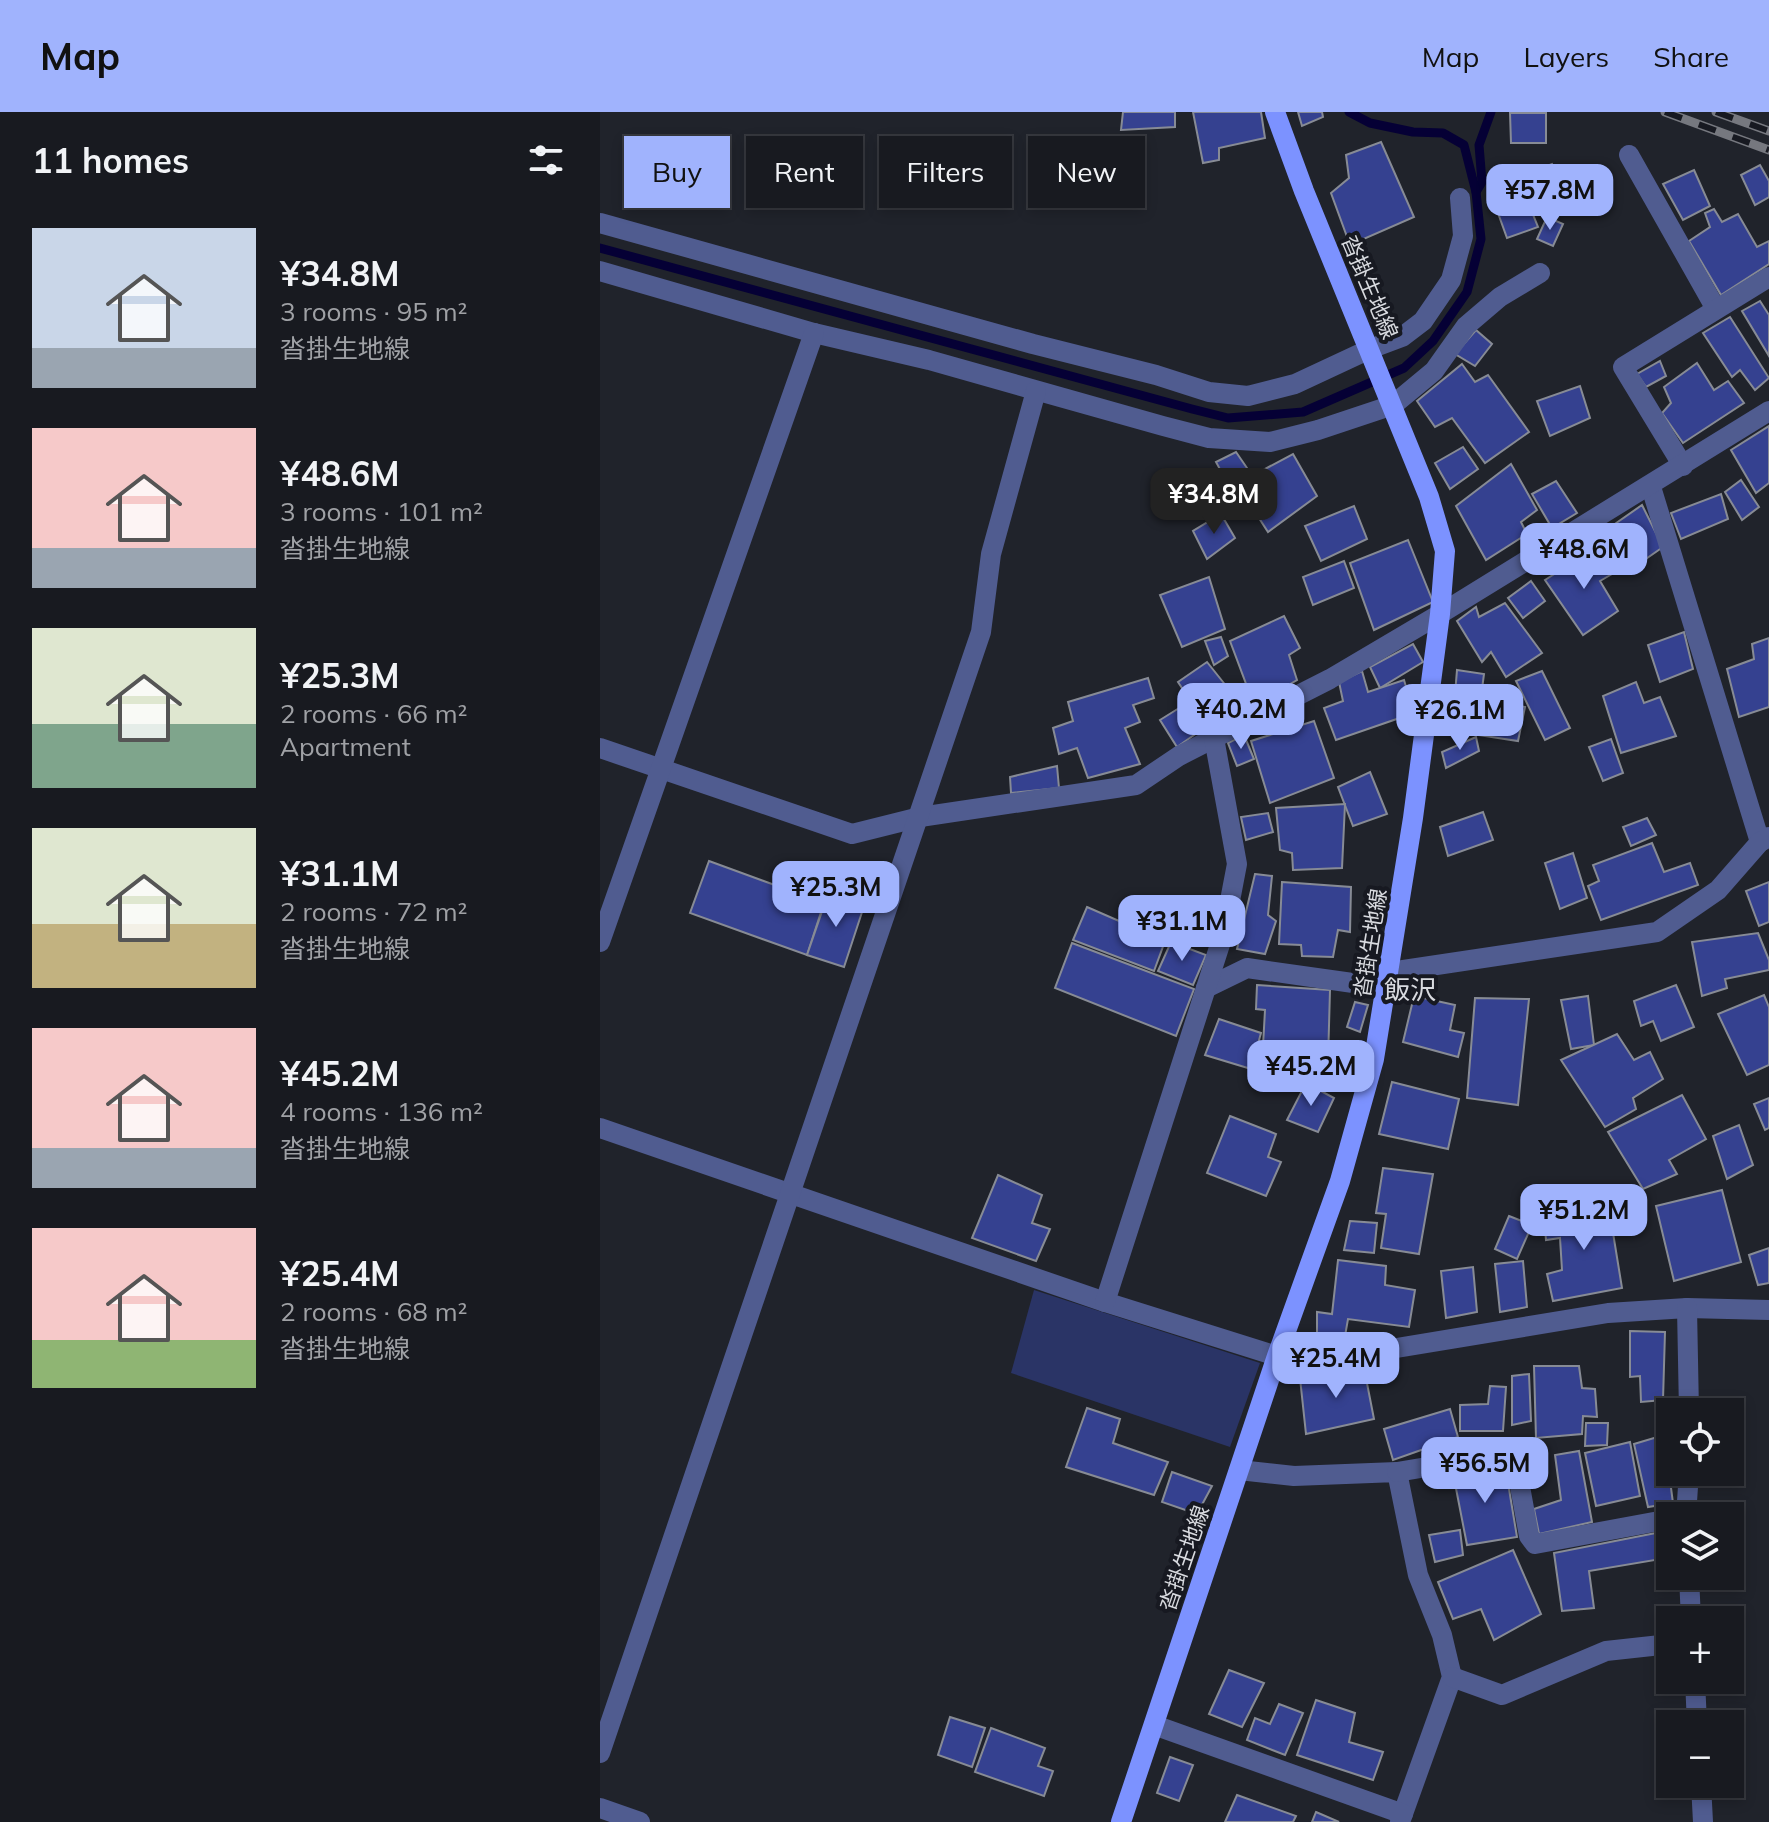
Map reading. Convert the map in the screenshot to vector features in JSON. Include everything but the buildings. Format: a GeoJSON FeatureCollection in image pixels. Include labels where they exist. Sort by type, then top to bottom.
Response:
{"type":"FeatureCollection","features":[{"type":"Feature","properties":{"kind":"main road","name":"沓掛生地線"},"geometry":{"type":"LineString","coordinates":[[1121,1822],[1277,1356],[1340,1181],[1374,1059],[1389,980],[1440,614],[1445,551],[1429,497],[1304,191],[1275,112]]}},
{"type":"Feature","properties":{"kind":"street"},"geometry":{"type":"LineString","coordinates":[[1629,155],[1716,309]]}},
{"type":"Feature","properties":{"kind":"street"},"geometry":{"type":"LineString","coordinates":[[600,223],[1209,392],[1248,396],[1295,384],[1372,355],[1423,321],[1451,280],[1463,236],[1460,198]]}},
{"type":"Feature","properties":{"kind":"street"},"geometry":{"type":"LineString","coordinates":[[600,271],[814,333],[929,360],[1209,438],[1270,442],[1318,430],[1434,371],[1466,326],[1500,297],[1540,273]]}},
{"type":"Feature","properties":{"kind":"street"},"geometry":{"type":"LineString","coordinates":[[1683,466],[1623,367],[1769,277]]}},
{"type":"Feature","properties":{"kind":"street"},"geometry":{"type":"LineString","coordinates":[[600,942],[814,333]]}},
{"type":"Feature","properties":{"kind":"street"},"geometry":{"type":"LineString","coordinates":[[600,1753],[981,632],[991,554],[1036,391]]}},
{"type":"Feature","properties":{"kind":"street"},"geometry":{"type":"LineString","coordinates":[[600,748],[852,834],[920,817],[1136,785],[1214,738],[1330,679],[1651,487],[1769,411]]}},
{"type":"Feature","properties":{"kind":"street"},"geometry":{"type":"LineString","coordinates":[[1206,988],[1247,968],[1389,980],[1657,932],[1718,890],[1764,839],[1651,487]]}},
{"type":"Feature","properties":{"kind":"street"},"geometry":{"type":"LineString","coordinates":[[1105,1302],[1224,932],[1237,864],[1214,738]]}},
{"type":"Feature","properties":{"kind":"street"},"geometry":{"type":"LineString","coordinates":[[600,1128],[1105,1302],[1277,1356],[1336,1358],[1608,1313],[1687,1308],[1769,1310]]}},
{"type":"Feature","properties":{"kind":"street"},"geometry":{"type":"LineString","coordinates":[[1687,1308],[1689,1398]]}},
{"type":"Feature","properties":{"kind":"street"},"geometry":{"type":"LineString","coordinates":[[1239,1470],[1294,1476],[1397,1472],[1504,1454],[1515,1459],[1529,1536],[1535,1544],[1656,1522]]}},
{"type":"Feature","properties":{"kind":"street"},"geometry":{"type":"LineString","coordinates":[[1154,1725],[1401,1818],[1452,1677],[1442,1635],[1418,1575],[1397,1472]]}},
{"type":"Feature","properties":{"kind":"street"},"geometry":{"type":"LineString","coordinates":[[1452,1677],[1502,1695],[1606,1651],[1656,1646]]}},
{"type":"Feature","properties":{"kind":"street"},"geometry":{"type":"LineString","coordinates":[[1702,1798],[1703,1822]]}},
{"type":"Feature","properties":{"kind":"street"},"geometry":{"type":"LineString","coordinates":[[600,1808],[640,1822]]}},
{"type":"Feature","properties":{"kind":"shaded area"},"geometry":{"type":"Polygon","coordinates":[[[1034,1290],[1260,1363],[1230,1447],[1011,1373],[1034,1290]]]}},
{"type":"Feature","properties":{"kind":"waterway"},"geometry":{"type":"LineString","coordinates":[[600,248],[1228,418],[1303,412],[1404,368],[1433,341],[1467,292],[1481,239],[1476,192],[1464,145],[1443,133],[1413,132],[1370,123],[1349,112]]}},
{"type":"Feature","properties":{"kind":"waterway"},"geometry":{"type":"LineString","coordinates":[[1476,192],[1482,182],[1479,145],[1491,112]]}},
{"type":"Feature","properties":{"kind":"railway"},"geometry":{"type":"LineString","coordinates":[[1665,112],[1769,150]]}},
{"type":"Feature","properties":{"kind":"railway"},"geometry":{"type":"LineString","coordinates":[[1716,112],[1769,131]]}},
{"type":"Feature","properties":{"kind":"district","name":"飯沢"},"geometry":{"type":"Point","coordinates":[1410,989]}}]}
